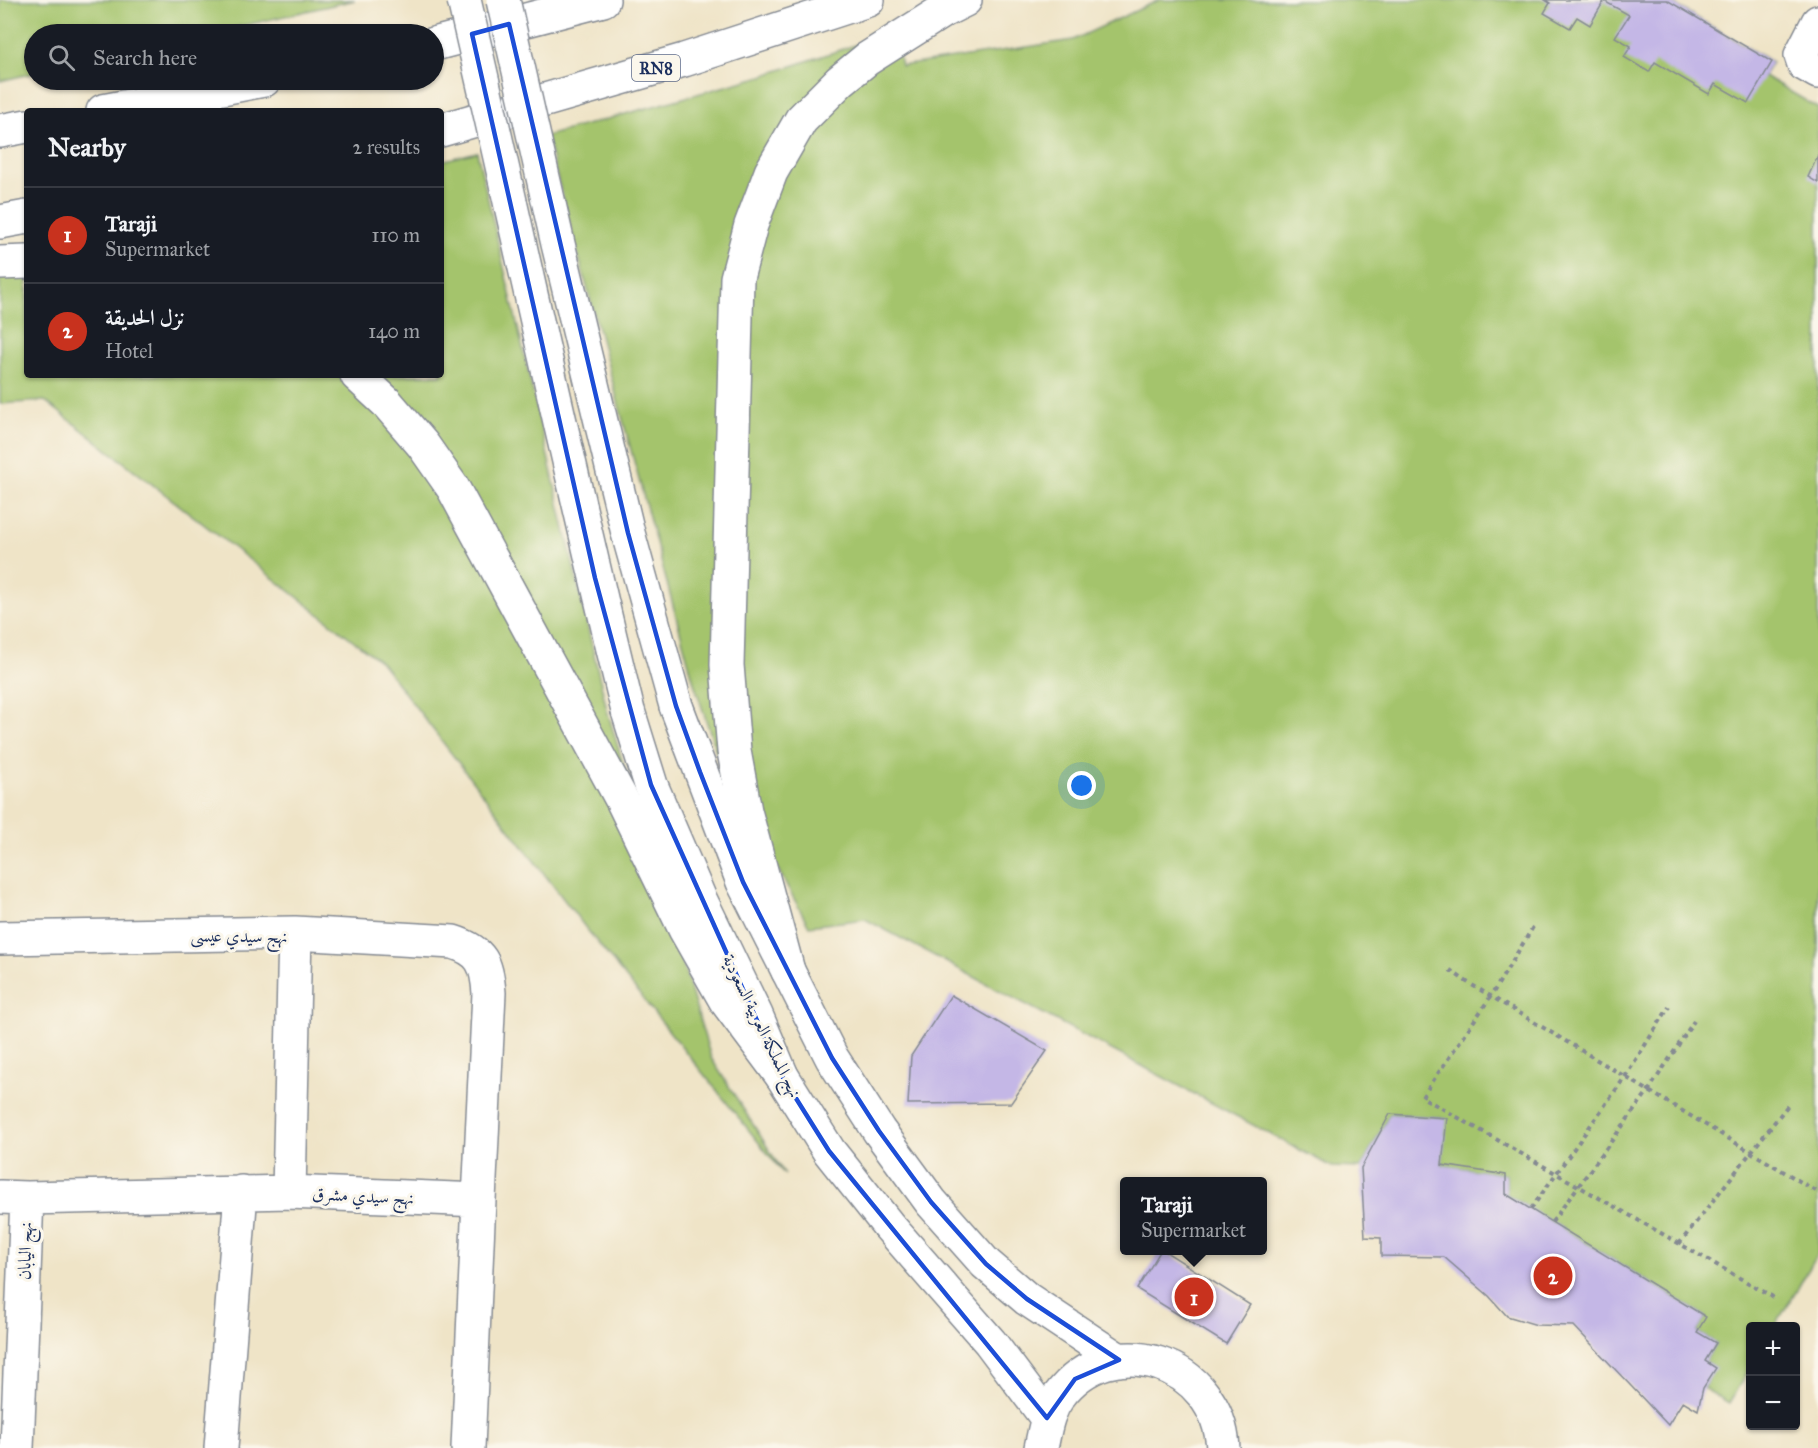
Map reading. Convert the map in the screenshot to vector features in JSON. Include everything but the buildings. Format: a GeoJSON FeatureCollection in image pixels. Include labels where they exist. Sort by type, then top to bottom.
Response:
{"type":"FeatureCollection","features":[{"type":"Feature","properties":{"kind":"main road","name":"نهج المملكة العربية السعودية"},"geometry":{"type":"LineString","coordinates":[[464,0],[595,578],[628,711],[655,796],[782,1076],[829,1151],[888,1225],[990,1342],[1044,1433]]}},
{"type":"Feature","properties":{"kind":"main road"},"geometry":{"type":"LineString","coordinates":[[503,0],[558,243],[628,533],[675,706],[743,882],[832,1058],[879,1131],[931,1202],[986,1264],[1027,1299],[1119,1360]]}},
{"type":"Feature","properties":{"kind":"main road"},"geometry":{"type":"LineString","coordinates":[[444,41],[603,0]]}},
{"type":"Feature","properties":{"kind":"main road","name":"RN8"},"geometry":{"type":"LineString","coordinates":[[444,129],[684,60],[868,0]]}},
{"type":"Feature","properties":{"kind":"main road"},"geometry":{"type":"LineString","coordinates":[[788,971],[745,811],[734,751],[727,665],[737,278],[751,225],[771,172],[801,120],[840,81],[867,59],[964,0]]}},
{"type":"Feature","properties":{"kind":"main road"},"geometry":{"type":"LineString","coordinates":[[1818,22],[1801,54],[1804,64],[1818,72]]}},
{"type":"Feature","properties":{"kind":"main road"},"geometry":{"type":"LineString","coordinates":[[119,108],[212,90]]}},
{"type":"Feature","properties":{"kind":"main road"},"geometry":{"type":"LineString","coordinates":[[0,131],[24,127]]}},
{"type":"Feature","properties":{"kind":"main road"},"geometry":{"type":"LineString","coordinates":[[0,222],[24,218]]}},
{"type":"Feature","properties":{"kind":"main road"},"geometry":{"type":"LineString","coordinates":[[0,263],[24,262]]}},
{"type":"Feature","properties":{"kind":"main road"},"geometry":{"type":"LineString","coordinates":[[360,378],[387,402],[423,445],[453,488],[623,802],[691,939],[726,1001],[782,1076]]}},
{"type":"Feature","properties":{"kind":"main road"},"geometry":{"type":"LineString","coordinates":[[295,933],[453,942],[468,947],[481,958],[488,974],[489,993],[468,1448]]}},
{"type":"Feature","properties":{"kind":"main road","name":"نهج سيدي عيسى"},"geometry":{"type":"LineString","coordinates":[[0,938],[295,933],[289,1192]]}},
{"type":"Feature","properties":{"kind":"main road"},"geometry":{"type":"LineString","coordinates":[[221,1448],[241,1192]]}},
{"type":"Feature","properties":{"kind":"main road","name":"نهج سيدي مشرق"},"geometry":{"type":"LineString","coordinates":[[13,1198],[289,1192],[479,1200]]}},
{"type":"Feature","properties":{"kind":"main road","name":"نهج اليابان"},"geometry":{"type":"LineString","coordinates":[[13,1198],[17,1448]]}},
{"type":"Feature","properties":{"kind":"main road","name":"نهج المملكة العربية السعودية"},"geometry":{"type":"LineString","coordinates":[[1044,1433],[1058,1397],[1075,1379],[1096,1366],[1119,1360],[1142,1359],[1164,1364],[1184,1375],[1200,1389],[1212,1406],[1220,1425],[1224,1447]]}},
{"type":"Feature","properties":{"kind":"path"},"geometry":{"type":"LineString","coordinates":[[1533,927],[1491,996],[1422,1096],[1773,1297]]}},
{"type":"Feature","properties":{"kind":"path"},"geometry":{"type":"LineString","coordinates":[[1450,970],[1816,1191]]}},
{"type":"Feature","properties":{"kind":"path"},"geometry":{"type":"LineString","coordinates":[[1531,1209],[1625,1077],[1669,1007]]}},
{"type":"Feature","properties":{"kind":"path"},"geometry":{"type":"LineString","coordinates":[[1552,1222],[1648,1090],[1694,1021]]}},
{"type":"Feature","properties":{"kind":"path"},"geometry":{"type":"LineString","coordinates":[[1679,1244],[1788,1105]]}},
{"type":"Feature","properties":{"kind":"highlighted area"},"geometry":{"type":"Polygon","coordinates":[[[509,24],[628,533],[676,706],[700,772],[743,882],[832,1058],[879,1131],[931,1202],[986,1264],[1027,1299],[1119,1360],[1075,1379],[1047,1418],[829,1151],[782,1076],[651,785],[595,578],[472,34],[509,24]]]}},
{"type":"Feature","properties":{"kind":"green space"},"geometry":{"type":"Polygon","coordinates":[[[0,0],[355,0],[250,24],[24,24],[24,75],[0,81],[0,0]]]}},
{"type":"Feature","properties":{"kind":"green space"},"geometry":{"type":"Polygon","coordinates":[[[1159,0],[1667,0],[1772,62],[1764,76],[1818,108],[1818,1254],[1777,1322],[1746,1322],[1746,1374],[1729,1403],[1703,1388],[1715,1368],[1705,1361],[1716,1343],[1697,1332],[1706,1317],[1506,1194],[1506,1175],[1442,1165],[1446,1118],[1390,1114],[1361,1168],[1332,1167],[865,919],[809,926],[721,766],[694,683],[546,136],[762,76],[894,32],[901,66],[1073,40],[1159,0]]]}},
{"type":"Feature","properties":{"kind":"green space"},"geometry":{"type":"Polygon","coordinates":[[[477,152],[607,710],[711,1058],[785,1175],[585,927],[381,662],[45,401],[0,404],[0,257],[24,253],[24,378],[444,378],[444,160],[477,152]]]}},
{"type":"Feature","properties":{"kind":"place","name":"نزل الحديقة"},"geometry":{"type":"Point","coordinates":[1553,1276]}},
{"type":"Feature","properties":{"kind":"place","name":"Taraji"},"geometry":{"type":"Point","coordinates":[1194,1297]}}]}
